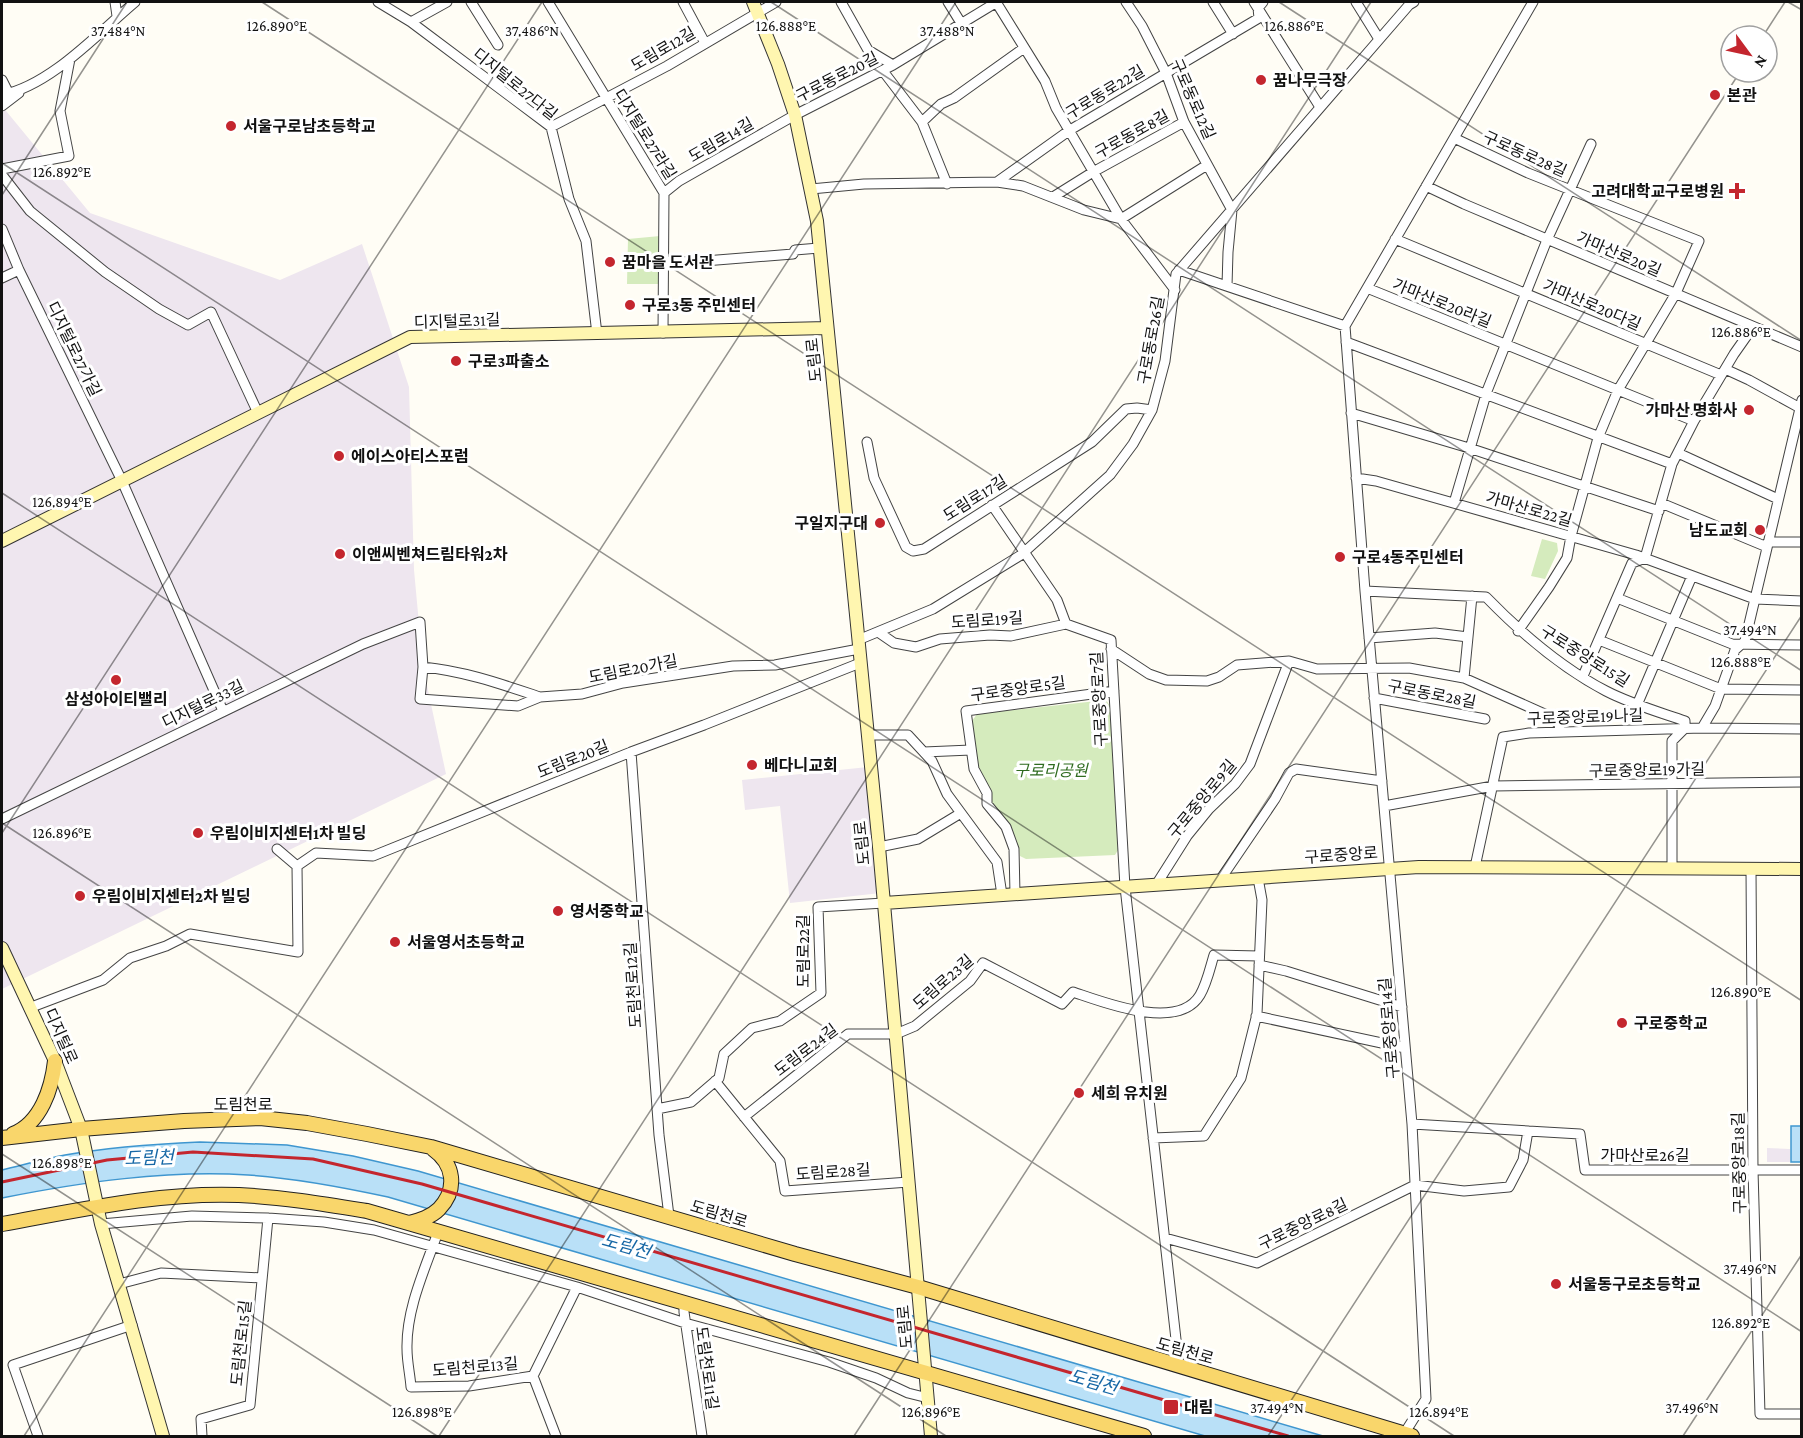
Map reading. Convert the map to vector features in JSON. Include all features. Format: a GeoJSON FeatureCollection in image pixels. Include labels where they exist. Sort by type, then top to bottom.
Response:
{"type":"FeatureCollection","features":[{"type":"Feature","properties":{"kind":"main road"},"geometry":{"type":"LineString","coordinates":[[5,1137],[26,1126],[36,1115],[48,1092],[55,1061]]}},
{"type":"Feature","properties":{"kind":"main road","name":"도림천로"},"geometry":{"type":"LineString","coordinates":[[5,1137],[82,1135],[184,1121],[260,1118],[307,1123],[437,1151],[669,1216],[1408,1435]]}},
{"type":"Feature","properties":{"kind":"main road"},"geometry":{"type":"LineString","coordinates":[[414,1222],[429,1217],[440,1209],[448,1194],[452,1177],[449,1166],[437,1151]]}},
{"type":"Feature","properties":{"kind":"main road"},"geometry":{"type":"LineString","coordinates":[[2,1224],[96,1200],[237,1195],[296,1199],[367,1211],[414,1222],[438,1232],[684,1303],[925,1366],[1144,1437]]}},
{"type":"Feature","properties":{"kind":"street"},"geometry":{"type":"LineString","coordinates":[[115,2],[117,16]]}},
{"type":"Feature","properties":{"kind":"street"},"geometry":{"type":"LineString","coordinates":[[2,106],[70,59],[135,2]]}},
{"type":"Feature","properties":{"kind":"street","name":"디지털로27다길"},"geometry":{"type":"LineString","coordinates":[[378,2],[411,22],[551,127],[569,199],[586,241],[597,334]]}},
{"type":"Feature","properties":{"kind":"street"},"geometry":{"type":"LineString","coordinates":[[411,22],[447,2]]}},
{"type":"Feature","properties":{"kind":"street"},"geometry":{"type":"LineString","coordinates":[[471,2],[498,45]]}},
{"type":"Feature","properties":{"kind":"street","name":"디지털로27라길"},"geometry":{"type":"LineString","coordinates":[[548,2],[664,193],[663,333]]}},
{"type":"Feature","properties":{"kind":"street"},"geometry":{"type":"LineString","coordinates":[[683,2],[705,43]]}},
{"type":"Feature","properties":{"kind":"street","name":"도림로12길"},"geometry":{"type":"LineString","coordinates":[[551,127],[705,43],[755,7],[776,2]]}},
{"type":"Feature","properties":{"kind":"street","name":"구로동로20길"},"geometry":{"type":"LineString","coordinates":[[841,2],[868,50],[894,65]]}},
{"type":"Feature","properties":{"kind":"street"},"geometry":{"type":"LineString","coordinates":[[948,2],[961,23]]}},
{"type":"Feature","properties":{"kind":"street","name":"구로동로20길"},"geometry":{"type":"LineString","coordinates":[[795,115],[894,65],[997,2]]}},
{"type":"Feature","properties":{"kind":"street","name":"구로동로8길"},"geometry":{"type":"LineString","coordinates":[[997,2],[1045,81],[1056,108],[1121,219],[1175,290]]}},
{"type":"Feature","properties":{"kind":"street","name":"구로동로12길"},"geometry":{"type":"LineString","coordinates":[[1126,2],[1142,26],[1166,73],[1184,123],[1232,210]]}},
{"type":"Feature","properties":{"kind":"street"},"geometry":{"type":"LineString","coordinates":[[1213,2],[1233,34]]}},
{"type":"Feature","properties":{"kind":"street"},"geometry":{"type":"LineString","coordinates":[[1356,2],[1379,39]]}},
{"type":"Feature","properties":{"kind":"street"},"geometry":{"type":"LineString","coordinates":[[1345,326],[1179,270],[1379,39],[1414,2]]}},
{"type":"Feature","properties":{"kind":"street","name":"구로동로28길"},"geometry":{"type":"LineString","coordinates":[[1390,868],[1365,591],[1345,326],[1533,2]]}},
{"type":"Feature","properties":{"kind":"street"},"geometry":{"type":"LineString","coordinates":[[1258,4],[1320,107]]}},
{"type":"Feature","properties":{"kind":"street","name":"구로동로22길"},"geometry":{"type":"LineString","coordinates":[[996,182],[1070,130],[1259,18],[1258,4]]}},
{"type":"Feature","properties":{"kind":"street","name":"도림로"},"geometry":{"type":"LineString","coordinates":[[755,7],[795,115],[811,189],[819,248],[879,847],[931,1437]]}},
{"type":"Feature","properties":{"kind":"street"},"geometry":{"type":"LineString","coordinates":[[922,122],[941,104],[954,98],[1024,48]]}},
{"type":"Feature","properties":{"kind":"street"},"geometry":{"type":"LineString","coordinates":[[2,169],[69,156],[60,111],[70,59]]}},
{"type":"Feature","properties":{"kind":"street"},"geometry":{"type":"LineString","coordinates":[[883,71],[922,122],[947,184]]}},
{"type":"Feature","properties":{"kind":"street"},"geometry":{"type":"LineString","coordinates":[[2,80],[5,94],[26,88]]}},
{"type":"Feature","properties":{"kind":"street","name":"도림로14길"},"geometry":{"type":"LineString","coordinates":[[664,193],[679,181],[795,115]]}},
{"type":"Feature","properties":{"kind":"street","name":"구로동로8길"},"geometry":{"type":"LineString","coordinates":[[1053,197],[1093,172],[1184,123]]}},
{"type":"Feature","properties":{"kind":"street","name":"구로동로28길"},"geometry":{"type":"LineString","coordinates":[[1454,138],[1528,173],[1699,241],[1676,293]]}},
{"type":"Feature","properties":{"kind":"street","name":"가마산로20라길"},"geometry":{"type":"LineString","coordinates":[[1454,503],[1486,395],[1505,345],[1547,240],[1591,144]]}},
{"type":"Feature","properties":{"kind":"street"},"geometry":{"type":"LineString","coordinates":[[811,189],[864,184],[996,182],[1023,186],[1084,210],[1121,219],[1207,165]]}},
{"type":"Feature","properties":{"kind":"street"},"geometry":{"type":"LineString","coordinates":[[2,175],[30,211],[105,272],[159,309],[188,325],[211,312],[258,413]]}},
{"type":"Feature","properties":{"kind":"street","name":"가마산로20길"},"geometry":{"type":"LineString","coordinates":[[1426,186],[1547,240],[1802,347]]}},
{"type":"Feature","properties":{"kind":"street"},"geometry":{"type":"LineString","coordinates":[[1227,286],[1232,210]]}},
{"type":"Feature","properties":{"kind":"street","name":"디지털로27가길"},"geometry":{"type":"LineString","coordinates":[[2,229],[19,270],[122,481]]}},
{"type":"Feature","properties":{"kind":"street"},"geometry":{"type":"LineString","coordinates":[[1395,239],[1526,293]]}},
{"type":"Feature","properties":{"kind":"street"},"geometry":{"type":"LineString","coordinates":[[663,261],[692,262],[782,255],[793,254],[795,250],[819,248]]}},
{"type":"Feature","properties":{"kind":"street"},"geometry":{"type":"LineString","coordinates":[[2,278],[19,270]]}},
{"type":"Feature","properties":{"kind":"street","name":"구로동로26길"},"geometry":{"type":"LineString","coordinates":[[859,645],[878,632],[933,609],[1023,552],[1110,475],[1133,444],[1152,410],[1165,362],[1176,274],[1179,270]]}},
{"type":"Feature","properties":{"kind":"street","name":"가마산로20라길"},"geometry":{"type":"LineString","coordinates":[[1366,288],[1505,345]]}},
{"type":"Feature","properties":{"kind":"street","name":"가마산로20다길"},"geometry":{"type":"LineString","coordinates":[[1526,293],[1645,344]]}},
{"type":"Feature","properties":{"kind":"street","name":"가마산로20다길"},"geometry":{"type":"LineString","coordinates":[[1518,630],[1567,558],[1598,438],[1618,390],[1676,293]]}},
{"type":"Feature","properties":{"kind":"street"},"geometry":{"type":"LineString","coordinates":[[1583,676],[1632,563],[1645,558],[1672,464],[1694,421],[1753,327]]}},
{"type":"Feature","properties":{"kind":"street","name":"디지털로31길"},"geometry":{"type":"LineString","coordinates":[[2,541],[410,338],[827,328]]}},
{"type":"Feature","properties":{"kind":"street"},"geometry":{"type":"LineString","coordinates":[[1346,342],[1672,464]]}},
{"type":"Feature","properties":{"kind":"street"},"geometry":{"type":"LineString","coordinates":[[1645,344],[1749,380],[1801,404],[1745,641],[1735,650],[1715,706],[1702,728]]}},
{"type":"Feature","properties":{"kind":"street"},"geometry":{"type":"LineString","coordinates":[[1505,345],[1694,421]]}},
{"type":"Feature","properties":{"kind":"street","name":"도림로17길"},"geometry":{"type":"LineString","coordinates":[[867,442],[874,478],[906,547],[913,551],[924,549],[1092,442],[1126,410],[1137,408],[1152,410]]}},
{"type":"Feature","properties":{"kind":"street"},"geometry":{"type":"LineString","coordinates":[[1351,413],[1660,507],[1768,544],[1802,542]]}},
{"type":"Feature","properties":{"kind":"street"},"geometry":{"type":"LineString","coordinates":[[1678,453],[1778,499]]}},
{"type":"Feature","properties":{"kind":"street","name":"가마산로22길"},"geometry":{"type":"LineString","coordinates":[[1356,478],[1454,503],[1645,558],[1755,599],[1802,601]]}},
{"type":"Feature","properties":{"kind":"street"},"geometry":{"type":"LineString","coordinates":[[122,481],[223,711]]}},
{"type":"Feature","properties":{"kind":"street"},"geometry":{"type":"LineString","coordinates":[[992,505],[1057,600],[1066,624]]}},
{"type":"Feature","properties":{"kind":"street"},"geometry":{"type":"LineString","coordinates":[[1637,705],[1692,576]]}},
{"type":"Feature","properties":{"kind":"street","name":"구로중앙로15길"},"geometry":{"type":"LineString","coordinates":[[1365,591],[1486,597],[1518,630],[1549,655],[1607,691],[1637,705],[1685,721],[1685,728]]}},
{"type":"Feature","properties":{"kind":"street"},"geometry":{"type":"LineString","coordinates":[[1464,678],[1472,596]]}},
{"type":"Feature","properties":{"kind":"street"},"geometry":{"type":"LineString","coordinates":[[1617,598],[1732,644],[1802,645]]}},
{"type":"Feature","properties":{"kind":"street","name":"도림로20가길"},"geometry":{"type":"LineString","coordinates":[[420,622],[423,668],[420,699],[518,706],[540,697],[582,694],[623,683],[733,666],[775,665],[859,645]]}},
{"type":"Feature","properties":{"kind":"street","name":"디지털로33길"},"geometry":{"type":"LineString","coordinates":[[2,819],[363,644],[420,622]]}},
{"type":"Feature","properties":{"kind":"street","name":"도림로19길"},"geometry":{"type":"LineString","coordinates":[[878,632],[894,643],[916,647],[940,639],[990,635],[1011,636],[1066,624]]}},
{"type":"Feature","properties":{"kind":"street","name":"구로중앙로7길"},"geometry":{"type":"LineString","coordinates":[[1066,624],[1111,640],[1125,887]]}},
{"type":"Feature","properties":{"kind":"street"},"geometry":{"type":"LineString","coordinates":[[1369,638],[1435,633],[1468,637]]}},
{"type":"Feature","properties":{"kind":"street"},"geometry":{"type":"LineString","coordinates":[[1599,640],[1721,688],[1802,690]]}},
{"type":"Feature","properties":{"kind":"street"},"geometry":{"type":"LineString","coordinates":[[1111,648],[1149,675],[1166,680],[1208,681],[1219,677],[1237,665],[1289,661],[1317,669],[1372,668]]}},
{"type":"Feature","properties":{"kind":"street","name":"구로중앙로9길"},"geometry":{"type":"LineString","coordinates":[[1156,885],[1187,836],[1209,809],[1235,784],[1250,764],[1289,661]]}},
{"type":"Feature","properties":{"kind":"street","name":"도림로20길"},"geometry":{"type":"LineString","coordinates":[[297,866],[316,853],[373,856],[860,663]]}},
{"type":"Feature","properties":{"kind":"street","name":"도림로20가길"},"geometry":{"type":"LineString","coordinates":[[423,668],[450,670],[493,681],[540,697]]}},
{"type":"Feature","properties":{"kind":"street","name":"구로동로28길"},"geometry":{"type":"LineString","coordinates":[[1372,668],[1409,668],[1464,678],[1547,715],[1559,724],[1560,732]]}},
{"type":"Feature","properties":{"kind":"street","name":"구로중앙로5길"},"geometry":{"type":"LineString","coordinates":[[1009,895],[1014,849],[1006,827],[987,804],[987,793],[974,769],[966,711],[1114,691]]}},
{"type":"Feature","properties":{"kind":"street","name":"구로동로28길"},"geometry":{"type":"LineString","coordinates":[[1374,698],[1485,719]]}},
{"type":"Feature","properties":{"kind":"street"},"geometry":{"type":"LineString","coordinates":[[1672,869],[1672,741],[1685,728]]}},
{"type":"Feature","properties":{"kind":"street","name":"구로중앙로19나길"},"geometry":{"type":"LineString","coordinates":[[1475,867],[1503,737],[1529,733],[1685,728],[1802,729]]}},
{"type":"Feature","properties":{"kind":"street"},"geometry":{"type":"LineString","coordinates":[[867,735],[908,735],[932,761],[947,794],[997,862],[1009,895]]}},
{"type":"Feature","properties":{"kind":"street"},"geometry":{"type":"LineString","coordinates":[[924,752],[971,750]]}},
{"type":"Feature","properties":{"kind":"street","name":"도림천로12길"},"geometry":{"type":"LineString","coordinates":[[631,752],[657,1110],[669,1216]]}},
{"type":"Feature","properties":{"kind":"street"},"geometry":{"type":"LineString","coordinates":[[1220,880],[1275,799],[1289,773],[1296,769],[1382,781]]}},
{"type":"Feature","properties":{"kind":"street","name":"구로중앙로19가길"},"geometry":{"type":"LineString","coordinates":[[1493,786],[1802,782]]}},
{"type":"Feature","properties":{"kind":"street"},"geometry":{"type":"LineString","coordinates":[[1384,806],[1493,786]]}},
{"type":"Feature","properties":{"kind":"street"},"geometry":{"type":"LineString","coordinates":[[879,847],[918,838],[961,813]]}},
{"type":"Feature","properties":{"kind":"street"},"geometry":{"type":"LineString","coordinates":[[29,1008],[103,980],[130,958],[166,946],[190,934],[298,952],[297,866],[277,849]]}},
{"type":"Feature","properties":{"kind":"street","name":"구로중앙로"},"geometry":{"type":"LineString","coordinates":[[884,903],[1390,868],[1802,869]]}},
{"type":"Feature","properties":{"kind":"street","name":"구로중앙로14길"},"geometry":{"type":"LineString","coordinates":[[1390,868],[1412,1124],[1426,1399],[1408,1435]]}},
{"type":"Feature","properties":{"kind":"street","name":"구로중앙로18길"},"geometry":{"type":"LineString","coordinates":[[1751,869],[1753,1170],[1760,1414],[1802,1414]]}},
{"type":"Feature","properties":{"kind":"street"},"geometry":{"type":"LineString","coordinates":[[1154,1138],[1204,1136],[1241,1078],[1256,1016],[1262,900],[1258,878]]}},
{"type":"Feature","properties":{"kind":"street"},"geometry":{"type":"LineString","coordinates":[[1125,887],[1179,1366]]}},
{"type":"Feature","properties":{"kind":"street","name":"도림로22길"},"geometry":{"type":"LineString","coordinates":[[657,1110],[691,1102],[718,1078],[724,1054],[752,1028],[780,1021],[821,993],[818,907],[884,903]]}},
{"type":"Feature","properties":{"kind":"street","name":"디지털로"},"geometry":{"type":"LineString","coordinates":[[2,948],[55,1061],[82,1135],[96,1200]]}},
{"type":"Feature","properties":{"kind":"street"},"geometry":{"type":"LineString","coordinates":[[1139,1012],[1171,1012],[1187,1007],[1199,997],[1214,955],[1259,961],[1402,1007]]}},
{"type":"Feature","properties":{"kind":"street","name":"도림로23길"},"geometry":{"type":"LineString","coordinates":[[896,1034],[915,1026],[970,981],[983,963],[1062,1004],[1072,992],[1139,1012]]}},
{"type":"Feature","properties":{"kind":"street"},"geometry":{"type":"LineString","coordinates":[[1256,1016],[1405,1048]]}},
{"type":"Feature","properties":{"kind":"street","name":"도림로24길"},"geometry":{"type":"LineString","coordinates":[[744,1117],[848,1034],[896,1034]]}},
{"type":"Feature","properties":{"kind":"street","name":"도림로28길"},"geometry":{"type":"LineString","coordinates":[[715,1081],[780,1161],[785,1191],[909,1182]]}},
{"type":"Feature","properties":{"kind":"street","name":"가마산로26길"},"geometry":{"type":"LineString","coordinates":[[1412,1124],[1580,1134],[1585,1170],[1802,1170]]}},
{"type":"Feature","properties":{"kind":"street"},"geometry":{"type":"LineString","coordinates":[[1415,1185],[1464,1191],[1509,1187],[1523,1160],[1528,1131]]}},
{"type":"Feature","properties":{"kind":"street","name":"구로중앙로8길"},"geometry":{"type":"LineString","coordinates":[[1165,1238],[1257,1263],[1415,1185]]}},
{"type":"Feature","properties":{"kind":"street"},"geometry":{"type":"LineString","coordinates":[[96,1200],[163,1437]]}},
{"type":"Feature","properties":{"kind":"street"},"geometry":{"type":"LineString","coordinates":[[101,1224],[192,1216],[324,1222],[374,1230],[577,1287],[685,1323],[829,1362],[876,1378],[908,1393],[928,1398]]}},
{"type":"Feature","properties":{"kind":"street","name":"도림천로15길"},"geometry":{"type":"LineString","coordinates":[[202,1437],[201,1419],[250,1405],[268,1218]]}},
{"type":"Feature","properties":{"kind":"street"},"geometry":{"type":"LineString","coordinates":[[432,1247],[438,1232]]}},
{"type":"Feature","properties":{"kind":"street","name":"도림천로13길"},"geometry":{"type":"LineString","coordinates":[[432,1247],[413,1302],[409,1325],[408,1360],[411,1387],[469,1386],[533,1376]]}},
{"type":"Feature","properties":{"kind":"street"},"geometry":{"type":"LineString","coordinates":[[119,1284],[160,1273],[262,1278]]}},
{"type":"Feature","properties":{"kind":"street","name":"도림천로13길"},"geometry":{"type":"LineString","coordinates":[[556,1437],[533,1376],[577,1287]]}},
{"type":"Feature","properties":{"kind":"street","name":"도림천로11길"},"geometry":{"type":"LineString","coordinates":[[684,1303],[702,1437]]}},
{"type":"Feature","properties":{"kind":"street"},"geometry":{"type":"LineString","coordinates":[[38,1437],[14,1365],[132,1325]]}},
{"type":"Feature","properties":{"kind":"shaded area"},"geometry":{"type":"Polygon","coordinates":[[[2,106],[90,213],[280,280],[362,244],[409,387],[414,570],[423,667],[446,774],[2,989],[2,106]]]}},
{"type":"Feature","properties":{"kind":"shaded area"},"geometry":{"type":"Polygon","coordinates":[[[868,767],[881,893],[790,903],[780,806],[745,810],[742,780],[868,767]]]}},
{"type":"Feature","properties":{"kind":"shaded area"},"geometry":{"type":"Polygon","coordinates":[[[1767,1148],[1790,1149],[1790,1162],[1767,1162],[1767,1148]]]}},
{"type":"Feature","properties":{"kind":"green space"},"geometry":{"type":"Polygon","coordinates":[[[660,236],[658,284],[627,284],[628,239],[660,236]]]}},
{"type":"Feature","properties":{"kind":"green space"},"geometry":{"type":"Polygon","coordinates":[[[1542,539],[1557,543],[1558,551],[1545,579],[1531,576],[1542,539]]]}},
{"type":"Feature","properties":{"kind":"green space","name":"구로리공원"},"geometry":{"type":"Polygon","coordinates":[[[1106,700],[1110,706],[1118,850],[1115,855],[1026,859],[1020,856],[1009,824],[991,801],[992,791],[977,765],[972,721],[977,714],[1106,700]]]}},
{"type":"Feature","properties":{"kind":"water"},"geometry":{"type":"Polygon","coordinates":[[[1791,1126],[1801,1126],[1801,1162],[1791,1162],[1791,1126]]]}},
{"type":"Feature","properties":{"kind":"water","name":"도림천"},"geometry":{"type":"Polygon","coordinates":[[[200,1142],[287,1145],[353,1156],[418,1171],[1323,1436],[1205,1436],[388,1197],[336,1186],[266,1176],[186,1174],[93,1182],[2,1198],[2,1170],[82,1152],[200,1142]]]}},
{"type":"Feature","properties":{"kind":"railway"},"geometry":{"type":"LineString","coordinates":[[2,1182],[107,1160],[193,1152],[313,1159],[422,1184],[1288,1436]]}},
{"type":"Feature","properties":{"kind":"place","name":"꿈나무극장"},"geometry":{"type":"Point","coordinates":[1261,80]}},
{"type":"Feature","properties":{"kind":"place","name":"본관"},"geometry":{"type":"Point","coordinates":[1715,95]}},
{"type":"Feature","properties":{"kind":"place","name":"서울구로남초등학교"},"geometry":{"type":"Point","coordinates":[231,126]}},
{"type":"Feature","properties":{"kind":"place","name":"고려대학교구로병원"},"geometry":{"type":"Point","coordinates":[1737,191]}},
{"type":"Feature","properties":{"kind":"place","name":"꿈마을 도서관"},"geometry":{"type":"Point","coordinates":[610,262]}},
{"type":"Feature","properties":{"kind":"place","name":"구로3동 주민센터"},"geometry":{"type":"Point","coordinates":[630,305]}},
{"type":"Feature","properties":{"kind":"place","name":"구로3파출소"},"geometry":{"type":"Point","coordinates":[456,361]}},
{"type":"Feature","properties":{"kind":"place","name":"가마산 명화사"},"geometry":{"type":"Point","coordinates":[1749,410]}},
{"type":"Feature","properties":{"kind":"place","name":"에이스아티스포럼"},"geometry":{"type":"Point","coordinates":[339,456]}},
{"type":"Feature","properties":{"kind":"place","name":"구일지구대"},"geometry":{"type":"Point","coordinates":[880,523]}},
{"type":"Feature","properties":{"kind":"place","name":"남도교회"},"geometry":{"type":"Point","coordinates":[1760,530]}},
{"type":"Feature","properties":{"kind":"place","name":"이앤씨벤쳐드림타워2차"},"geometry":{"type":"Point","coordinates":[340,554]}},
{"type":"Feature","properties":{"kind":"place","name":"구로4동주민센터"},"geometry":{"type":"Point","coordinates":[1340,557]}},
{"type":"Feature","properties":{"kind":"place","name":"삼성아이티밸리"},"geometry":{"type":"Point","coordinates":[116,680]}},
{"type":"Feature","properties":{"kind":"place","name":"베다니교회"},"geometry":{"type":"Point","coordinates":[752,765]}},
{"type":"Feature","properties":{"kind":"place","name":"우림이비지센터1차 빌딩"},"geometry":{"type":"Point","coordinates":[198,833]}},
{"type":"Feature","properties":{"kind":"place","name":"우림이비지센터2차 빌딩"},"geometry":{"type":"Point","coordinates":[80,896]}},
{"type":"Feature","properties":{"kind":"place","name":"영서중학교"},"geometry":{"type":"Point","coordinates":[558,911]}},
{"type":"Feature","properties":{"kind":"place","name":"서울영서초등학교"},"geometry":{"type":"Point","coordinates":[395,942]}},
{"type":"Feature","properties":{"kind":"place","name":"구로중학교"},"geometry":{"type":"Point","coordinates":[1622,1023]}},
{"type":"Feature","properties":{"kind":"place","name":"세희 유치원"},"geometry":{"type":"Point","coordinates":[1079,1093]}},
{"type":"Feature","properties":{"kind":"place","name":"서울동구로초등학교"},"geometry":{"type":"Point","coordinates":[1556,1284]}},
{"type":"Feature","properties":{"kind":"place","name":"대림"},"geometry":{"type":"Point","coordinates":[1171,1407]}}]}
